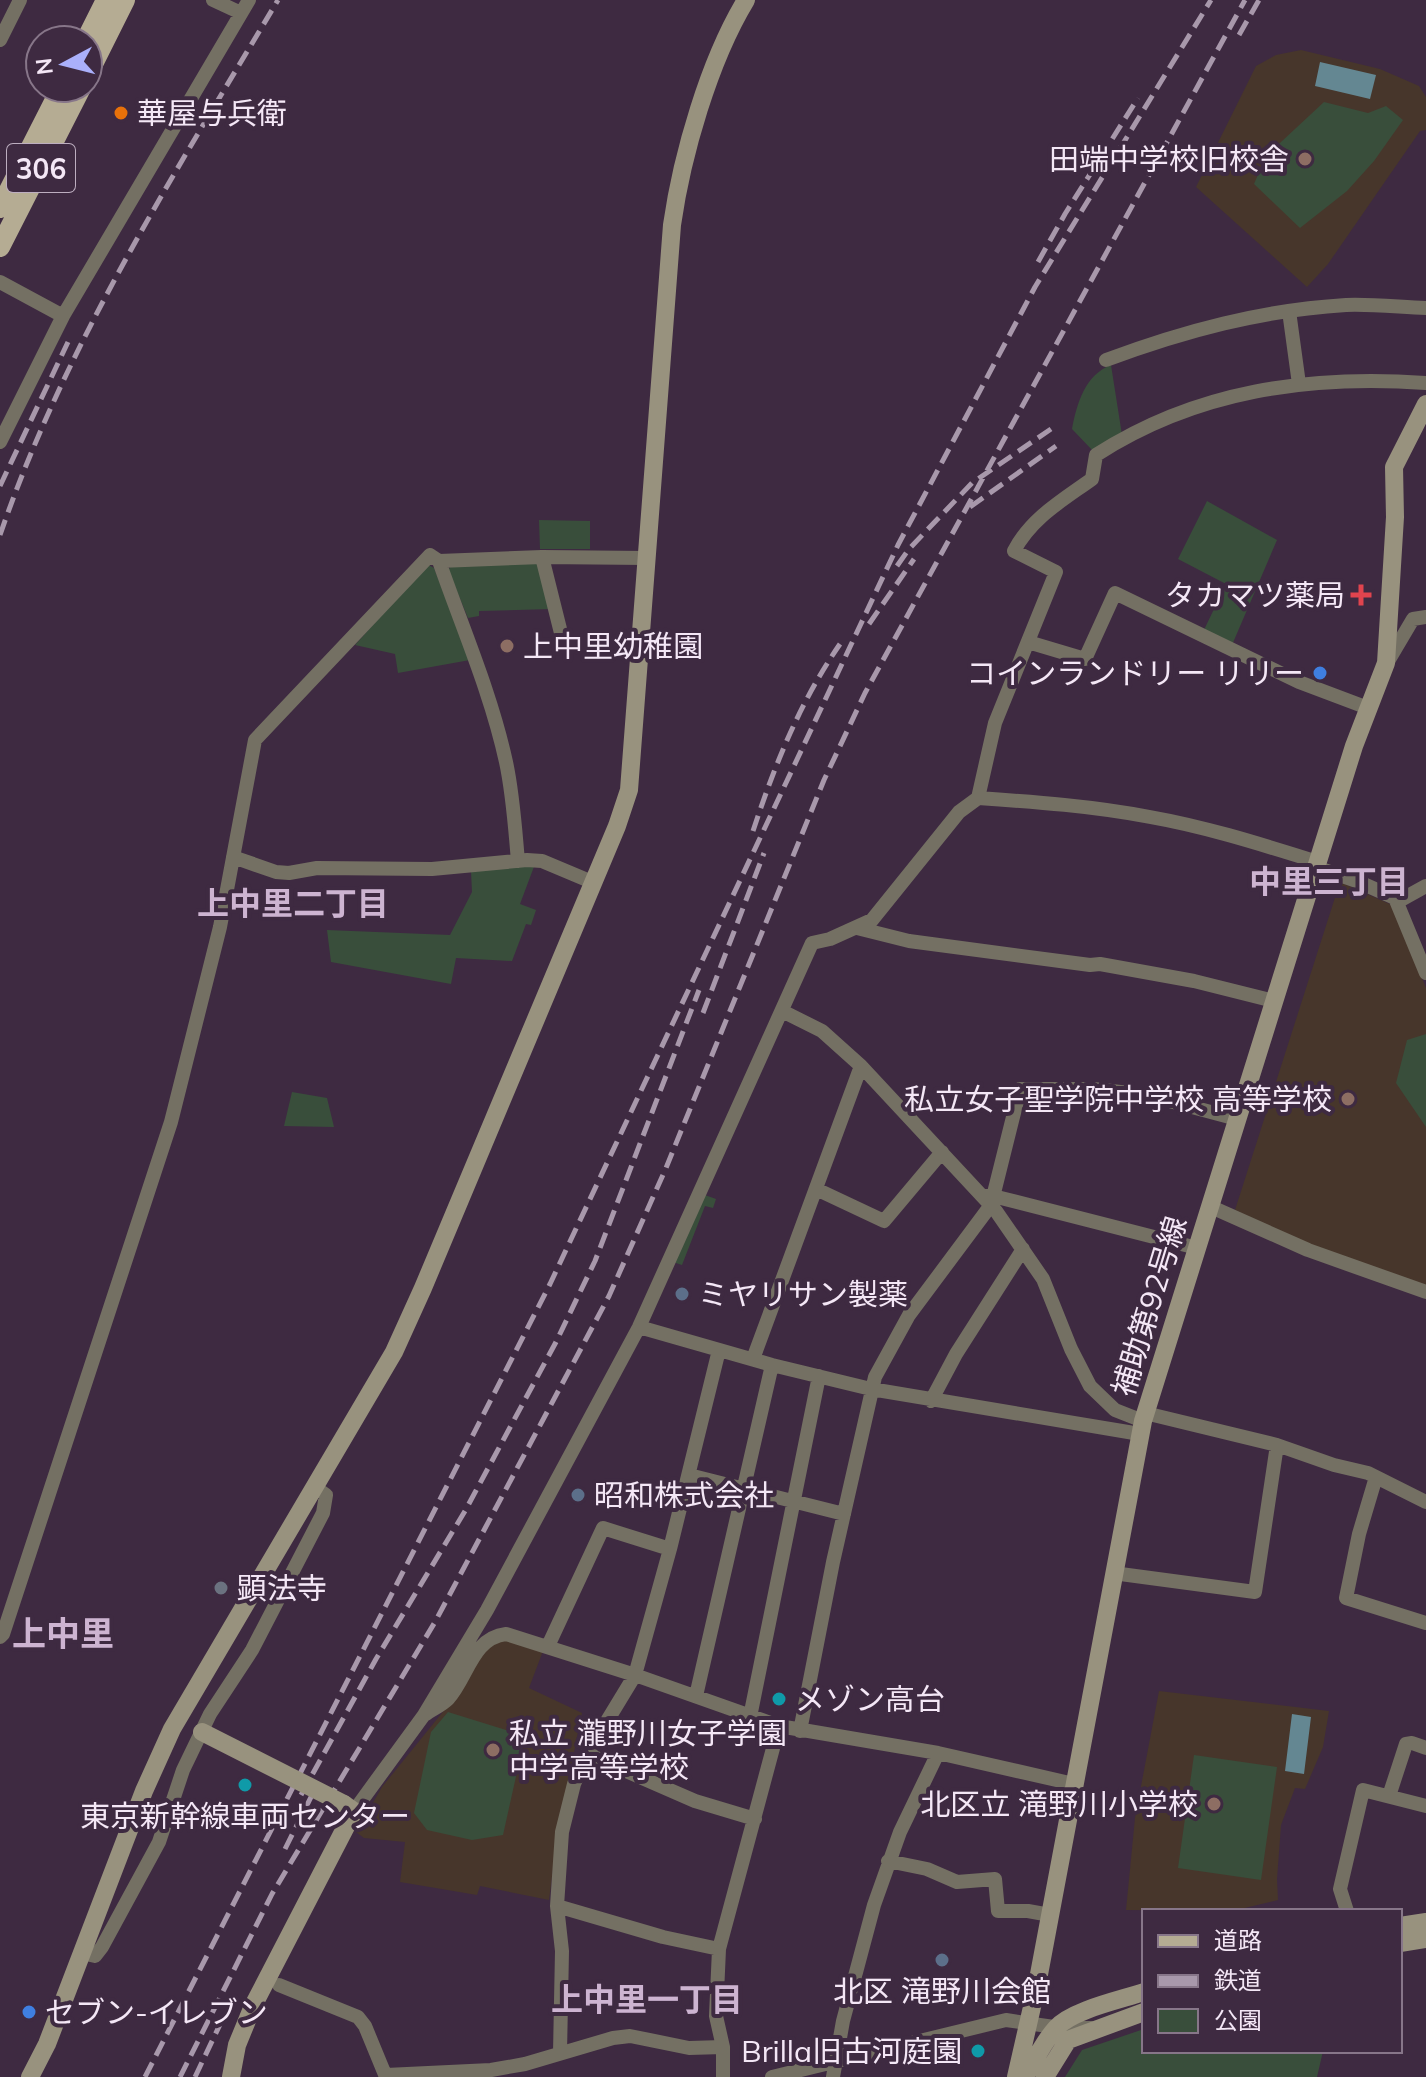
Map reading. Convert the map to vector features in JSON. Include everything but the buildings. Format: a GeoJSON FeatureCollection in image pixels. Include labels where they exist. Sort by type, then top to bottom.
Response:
{"type":"FeatureCollection","features":[{"type":"Feature","properties":{"kind":"main road"},"geometry":{"type":"LineString","coordinates":[[94,24],[106,0]]}},
{"type":"Feature","properties":{"kind":"main road"},"geometry":{"type":"LineString","coordinates":[[104,42],[125,0]]}},
{"type":"Feature","properties":{"kind":"main road","name":"306"},"geometry":{"type":"LineString","coordinates":[[0,208],[53,104]]}},
{"type":"Feature","properties":{"kind":"main road","name":"306"},"geometry":{"type":"LineString","coordinates":[[0,247],[73,104]]}},
{"type":"Feature","properties":{"kind":"street"},"geometry":{"type":"LineString","coordinates":[[0,40],[20,0]]}},
{"type":"Feature","properties":{"kind":"street"},"geometry":{"type":"LineString","coordinates":[[213,0],[241,13]]}},
{"type":"Feature","properties":{"kind":"street"},"geometry":{"type":"LineString","coordinates":[[0,442],[63,316],[249,0]]}},
{"type":"Feature","properties":{"kind":"street"},"geometry":{"type":"LineString","coordinates":[[30,2077],[47,2044],[139,1803],[172,1729],[394,1352],[617,826],[629,790],[672,225],[678,185],[718,52],[746,0]]}},
{"type":"Feature","properties":{"kind":"street"},"geometry":{"type":"LineString","coordinates":[[0,282],[63,316]]}},
{"type":"Feature","properties":{"kind":"street"},"geometry":{"type":"LineString","coordinates":[[1106,360],[1166,338],[1249,316],[1346,305],[1426,308]]}},
{"type":"Feature","properties":{"kind":"street"},"geometry":{"type":"LineString","coordinates":[[1289,311],[1299,384]]}},
{"type":"Feature","properties":{"kind":"street"},"geometry":{"type":"LineString","coordinates":[[978,798],[995,723],[1056,572],[1014,551],[1023,533],[1092,479],[1096,455],[1125,437],[1194,408],[1241,394],[1299,384],[1372,380],[1426,383]]}},
{"type":"Feature","properties":{"kind":"street","name":"補助第92号線"},"geometry":{"type":"LineString","coordinates":[[1016,2077],[1033,2023],[1037,1985],[1143,1423],[1317,864],[1368,708],[1386,663],[1395,517],[1394,467],[1421,427],[1426,404]]}},
{"type":"Feature","properties":{"kind":"street"},"geometry":{"type":"LineString","coordinates":[[0,1637],[171,1122],[220,927],[255,740],[430,555],[439,561],[542,557],[646,558]]}},
{"type":"Feature","properties":{"kind":"street"},"geometry":{"type":"LineString","coordinates":[[542,557],[564,645],[590,647]]}},
{"type":"Feature","properties":{"kind":"street"},"geometry":{"type":"LineString","coordinates":[[439,561],[500,735],[509,776],[518,861]]}},
{"type":"Feature","properties":{"kind":"street"},"geometry":{"type":"LineString","coordinates":[[1028,642],[1085,659],[1115,593],[1299,682],[1368,708]]}},
{"type":"Feature","properties":{"kind":"street"},"geometry":{"type":"LineString","coordinates":[[1388,622],[1420,618]]}},
{"type":"Feature","properties":{"kind":"street"},"geometry":{"type":"LineString","coordinates":[[1386,663],[1420,618]]}},
{"type":"Feature","properties":{"kind":"street"},"geometry":{"type":"LineString","coordinates":[[231,2077],[237,2045],[248,2016],[349,1808],[424,1715],[487,1610],[639,1327],[714,1154],[812,943],[872,920],[959,812],[978,798],[1067,804],[1152,817],[1222,833],[1317,864],[1395,898],[1426,973]]}},
{"type":"Feature","properties":{"kind":"street"},"geometry":{"type":"LineString","coordinates":[[233,857],[276,872],[289,873],[317,868],[432,869],[542,861],[592,882]]}},
{"type":"Feature","properties":{"kind":"street"},"geometry":{"type":"LineString","coordinates":[[1397,902],[1426,886]]}},
{"type":"Feature","properties":{"kind":"street"},"geometry":{"type":"LineString","coordinates":[[857,928],[922,943],[1100,964],[1194,981],[1274,1001]]}},
{"type":"Feature","properties":{"kind":"street"},"geometry":{"type":"LineString","coordinates":[[782,1011],[822,1031],[861,1066],[989,1199],[1043,1279],[1071,1349],[1090,1386],[1115,1410],[1143,1423]]}},
{"type":"Feature","properties":{"kind":"street"},"geometry":{"type":"LineString","coordinates":[[753,1359],[861,1066]]}},
{"type":"Feature","properties":{"kind":"street"},"geometry":{"type":"LineString","coordinates":[[800,1731],[875,1377],[909,1315],[989,1199],[1020,1089],[1094,1089],[1147,1095],[1237,1119]]}},
{"type":"Feature","properties":{"kind":"street"},"geometry":{"type":"LineString","coordinates":[[816,1189],[884,1221],[942,1152]]}},
{"type":"Feature","properties":{"kind":"street"},"geometry":{"type":"LineString","coordinates":[[989,1199],[1197,1248]]}},
{"type":"Feature","properties":{"kind":"street"},"geometry":{"type":"LineString","coordinates":[[1209,1206],[1308,1250],[1426,1292]]}},
{"type":"Feature","properties":{"kind":"street"},"geometry":{"type":"LineString","coordinates":[[931,1401],[956,1354],[1023,1249]]}},
{"type":"Feature","properties":{"kind":"street"},"geometry":{"type":"LineString","coordinates":[[639,1327],[772,1365],[931,1401],[1143,1423],[1277,1445],[1376,1477],[1426,1502]]}},
{"type":"Feature","properties":{"kind":"street"},"geometry":{"type":"LineString","coordinates":[[560,2053],[562,1951],[557,1906],[562,1832],[574,1784],[587,1754],[635,1675],[719,1350]]}},
{"type":"Feature","properties":{"kind":"street"},"geometry":{"type":"LineString","coordinates":[[696,1696],[772,1365]]}},
{"type":"Feature","properties":{"kind":"street"},"geometry":{"type":"LineString","coordinates":[[750,1717],[819,1376]]}},
{"type":"Feature","properties":{"kind":"street"},"geometry":{"type":"LineString","coordinates":[[1113,1573],[1255,1592],[1277,1445]]}},
{"type":"Feature","properties":{"kind":"street"},"geometry":{"type":"LineString","coordinates":[[689,1475],[844,1514]]}},
{"type":"Feature","properties":{"kind":"street"},"geometry":{"type":"LineString","coordinates":[[1376,1477],[1359,1534],[1346,1598],[1426,1623]]}},
{"type":"Feature","properties":{"kind":"street"},"geometry":{"type":"LineString","coordinates":[[81,1953],[95,1956],[102,1947],[159,1842],[183,1770],[210,1714],[252,1650],[323,1513],[326,1495],[316,1488]]}},
{"type":"Feature","properties":{"kind":"street"},"geometry":{"type":"LineString","coordinates":[[548,1646],[603,1528],[670,1549]]}},
{"type":"Feature","properties":{"kind":"street"},"geometry":{"type":"LineString","coordinates":[[424,1715],[447,1700],[481,1645],[490,1637],[506,1634],[779,1726],[938,1753],[1074,1784]]}},
{"type":"Feature","properties":{"kind":"street"},"geometry":{"type":"LineString","coordinates":[[723,2077],[723,2047],[716,2016],[719,1949],[779,1726]]}},
{"type":"Feature","properties":{"kind":"street"},"geometry":{"type":"LineString","coordinates":[[202,1732],[349,1808]]}},
{"type":"Feature","properties":{"kind":"street"},"geometry":{"type":"LineString","coordinates":[[1389,1796],[1406,1744],[1426,1748]]}},
{"type":"Feature","properties":{"kind":"street"},"geometry":{"type":"LineString","coordinates":[[833,2077],[869,1920],[888,1861],[938,1753]]}},
{"type":"Feature","properties":{"kind":"street"},"geometry":{"type":"LineString","coordinates":[[587,1754],[695,1801],[755,1819]]}},
{"type":"Feature","properties":{"kind":"street"},"geometry":{"type":"LineString","coordinates":[[1346,1909],[1340,1889],[1363,1790],[1426,1806]]}},
{"type":"Feature","properties":{"kind":"street"},"geometry":{"type":"LineString","coordinates":[[888,1861],[927,1869],[957,1882],[995,1879],[998,1911],[1050,1915]]}},
{"type":"Feature","properties":{"kind":"street"},"geometry":{"type":"LineString","coordinates":[[557,1906],[663,1937],[719,1949]]}},
{"type":"Feature","properties":{"kind":"street"},"geometry":{"type":"LineString","coordinates":[[1402,1926],[1426,1922]]}},
{"type":"Feature","properties":{"kind":"street"},"geometry":{"type":"LineString","coordinates":[[1402,1943],[1426,1939]]}},
{"type":"Feature","properties":{"kind":"street"},"geometry":{"type":"LineString","coordinates":[[279,1985],[358,2017],[365,2026],[386,2076],[491,2070],[630,2036],[689,2048],[723,2047]]}},
{"type":"Feature","properties":{"kind":"street"},"geometry":{"type":"LineString","coordinates":[[1033,2023],[1057,2021],[1142,1993]]}},
{"type":"Feature","properties":{"kind":"street"},"geometry":{"type":"LineString","coordinates":[[1025,2077],[1056,2028],[1083,2013]]}},
{"type":"Feature","properties":{"kind":"street"},"geometry":{"type":"LineString","coordinates":[[1045,2077],[1068,2040],[1142,2013]]}},
{"type":"Feature","properties":{"kind":"street"},"geometry":{"type":"LineString","coordinates":[[772,2077],[997,2021],[1012,2020],[1056,2028],[1100,2027]]}},
{"type":"Feature","properties":{"kind":"street","name":"補助第92号線"},"geometry":{"type":"LineString","coordinates":[[1033,2023],[1037,2077]]}},
{"type":"Feature","properties":{"kind":"shaded area","name":"田端中学校旧校舎"},"geometry":{"type":"Polygon","coordinates":[[[1301,50],[1380,69],[1419,86],[1426,97],[1426,130],[1420,131],[1328,264],[1307,287],[1196,187],[1256,66],[1276,55],[1301,50]]]}},
{"type":"Feature","properties":{"kind":"shaded area","name":"私立女子聖学院中学校 高等学校"},"geometry":{"type":"Polygon","coordinates":[[[1340,882],[1392,905],[1426,988],[1426,1288],[1323,1252],[1235,1210],[1340,882]]]}},
{"type":"Feature","properties":{"kind":"shaded area","name":"私立 瀧野川女子学園 中学高等学校"},"geometry":{"type":"Polygon","coordinates":[[[497,1640],[510,1640],[543,1651],[529,1688],[582,1713],[558,1831],[549,1900],[480,1886],[477,1895],[400,1882],[405,1842],[364,1838],[356,1832],[382,1787],[446,1708],[486,1647],[497,1640]]]}},
{"type":"Feature","properties":{"kind":"shaded area","name":"北区立 滝野川小学校"},"geometry":{"type":"Polygon","coordinates":[[[1159,1691],[1329,1711],[1323,1747],[1305,1789],[1295,1788],[1281,1825],[1278,1900],[1240,1909],[1126,1910],[1135,1818],[1159,1691]]]}},
{"type":"Feature","properties":{"kind":"green space"},"geometry":{"type":"Polygon","coordinates":[[[1324,102],[1368,113],[1386,106],[1403,120],[1374,161],[1347,191],[1300,228],[1254,184],[1266,156],[1324,102]]]}},
{"type":"Feature","properties":{"kind":"green space"},"geometry":{"type":"Polygon","coordinates":[[[1111,365],[1122,435],[1093,451],[1072,429],[1074,419],[1089,383],[1111,365]]]}},
{"type":"Feature","properties":{"kind":"green space"},"geometry":{"type":"Polygon","coordinates":[[[1207,501],[1277,540],[1232,645],[1203,632],[1226,584],[1178,559],[1207,501]]]}},
{"type":"Feature","properties":{"kind":"green space"},"geometry":{"type":"Polygon","coordinates":[[[539,520],[590,521],[590,549],[540,549],[539,520]]]}},
{"type":"Feature","properties":{"kind":"green space"},"geometry":{"type":"Polygon","coordinates":[[[539,561],[552,609],[479,611],[479,616],[468,618],[448,570],[453,564],[539,561]]]}},
{"type":"Feature","properties":{"kind":"green space"},"geometry":{"type":"Polygon","coordinates":[[[427,564],[434,568],[470,660],[398,673],[395,654],[355,645],[427,564]]]}},
{"type":"Feature","properties":{"kind":"green space"},"geometry":{"type":"Polygon","coordinates":[[[535,864],[520,904],[536,910],[531,925],[526,924],[512,961],[456,958],[451,984],[331,962],[327,930],[450,935],[472,892],[471,871],[535,864]]]}},
{"type":"Feature","properties":{"kind":"green space"},"geometry":{"type":"Polygon","coordinates":[[[1426,1034],[1426,1127],[1396,1083],[1407,1040],[1426,1034]]]}},
{"type":"Feature","properties":{"kind":"green space"},"geometry":{"type":"Polygon","coordinates":[[[292,1092],[327,1098],[334,1127],[284,1126],[292,1092]]]}},
{"type":"Feature","properties":{"kind":"green space"},"geometry":{"type":"Polygon","coordinates":[[[705,1195],[716,1199],[713,1208],[705,1206],[682,1265],[673,1262],[705,1195]]]}},
{"type":"Feature","properties":{"kind":"green space"},"geometry":{"type":"Polygon","coordinates":[[[448,1712],[525,1736],[503,1835],[472,1840],[427,1830],[414,1813],[431,1732],[448,1712]]]}},
{"type":"Feature","properties":{"kind":"green space"},"geometry":{"type":"Polygon","coordinates":[[[1194,1755],[1277,1767],[1261,1880],[1178,1868],[1194,1755]]]}},
{"type":"Feature","properties":{"kind":"green space"},"geometry":{"type":"Polygon","coordinates":[[[1142,2030],[1142,2053],[1323,2053],[1317,2077],[1065,2077],[1082,2050],[1142,2030]]]}},
{"type":"Feature","properties":{"kind":"water"},"geometry":{"type":"Polygon","coordinates":[[[1320,62],[1376,75],[1370,99],[1315,86],[1320,62]]]}},
{"type":"Feature","properties":{"kind":"water"},"geometry":{"type":"Polygon","coordinates":[[[1292,1714],[1311,1717],[1304,1774],[1285,1771],[1292,1714]]]}},
{"type":"Feature","properties":{"kind":"railway"},"geometry":{"type":"LineString","coordinates":[[0,535],[27,464],[90,327],[162,195],[278,0]]}},
{"type":"Feature","properties":{"kind":"railway"},"geometry":{"type":"LineString","coordinates":[[145,2077],[550,1284],[898,545],[1035,287],[1211,0]]}},
{"type":"Feature","properties":{"kind":"railway"},"geometry":{"type":"LineString","coordinates":[[180,2077],[272,1894],[435,1622],[609,1296],[666,1168],[824,780],[865,693],[1245,0]]}},
{"type":"Feature","properties":{"kind":"railway"},"geometry":{"type":"LineString","coordinates":[[1239,35],[1259,0]]}},
{"type":"Feature","properties":{"kind":"railway"},"geometry":{"type":"LineString","coordinates":[[1038,262],[1138,98]]}},
{"type":"Feature","properties":{"kind":"railway"},"geometry":{"type":"LineString","coordinates":[[0,486],[68,342]]}},
{"type":"Feature","properties":{"kind":"railway"},"geometry":{"type":"LineString","coordinates":[[897,566],[909,549],[972,483],[1051,429]]}},
{"type":"Feature","properties":{"kind":"railway"},"geometry":{"type":"LineString","coordinates":[[970,507],[1056,446]]}},
{"type":"Feature","properties":{"kind":"railway"},"geometry":{"type":"LineString","coordinates":[[869,624],[914,559]]}},
{"type":"Feature","properties":{"kind":"railway"},"geometry":{"type":"LineString","coordinates":[[753,831],[790,734],[840,644]]}},
{"type":"Feature","properties":{"kind":"railway"},"geometry":{"type":"LineString","coordinates":[[703,1013],[764,853]]}},
{"type":"Feature","properties":{"kind":"railway"},"geometry":{"type":"LineString","coordinates":[[301,1795],[376,1659],[465,1511],[556,1342],[595,1261],[699,990]]}},
{"type":"Feature","properties":{"kind":"railway"},"geometry":{"type":"LineString","coordinates":[[285,1849],[317,1785]]}},
{"type":"Feature","properties":{"kind":"railway"},"geometry":{"type":"LineString","coordinates":[[195,2077],[224,2016]]}},
{"type":"Feature","properties":{"kind":"place","name":"華屋与兵衛"},"geometry":{"type":"Point","coordinates":[121,113]}},
{"type":"Feature","properties":{"kind":"place","name":"田端中学校旧校舎"},"geometry":{"type":"Point","coordinates":[1305,159]}},
{"type":"Feature","properties":{"kind":"place","name":"タカマツ薬局"},"geometry":{"type":"Point","coordinates":[1361,595]}},
{"type":"Feature","properties":{"kind":"place","name":"上中里幼稚園"},"geometry":{"type":"Point","coordinates":[507,646]}},
{"type":"Feature","properties":{"kind":"place","name":"コインランドリー リリー"},"geometry":{"type":"Point","coordinates":[1320,673]}},
{"type":"Feature","properties":{"kind":"place","name":"私立女子聖学院中学校 高等学校"},"geometry":{"type":"Point","coordinates":[1348,1099]}},
{"type":"Feature","properties":{"kind":"place","name":"ミヤリサン製薬"},"geometry":{"type":"Point","coordinates":[682,1294]}},
{"type":"Feature","properties":{"kind":"place","name":"昭和株式会社"},"geometry":{"type":"Point","coordinates":[578,1495]}},
{"type":"Feature","properties":{"kind":"place","name":"顕法寺"},"geometry":{"type":"Point","coordinates":[221,1588]}},
{"type":"Feature","properties":{"kind":"place","name":"メゾン高台"},"geometry":{"type":"Point","coordinates":[779,1699]}},
{"type":"Feature","properties":{"kind":"place","name":"私立 瀧野川女子学園 中学高等学校"},"geometry":{"type":"Point","coordinates":[493,1750]}},
{"type":"Feature","properties":{"kind":"place","name":"東京新幹線車両センター"},"geometry":{"type":"Point","coordinates":[245,1785]}},
{"type":"Feature","properties":{"kind":"place","name":"北区立 滝野川小学校"},"geometry":{"type":"Point","coordinates":[1214,1804]}},
{"type":"Feature","properties":{"kind":"place","name":"北区 滝野川会館"},"geometry":{"type":"Point","coordinates":[942,1960]}},
{"type":"Feature","properties":{"kind":"place","name":"セブン-イレブン"},"geometry":{"type":"Point","coordinates":[29,2012]}},
{"type":"Feature","properties":{"kind":"place","name":"Brilla旧古河庭園"},"geometry":{"type":"Point","coordinates":[978,2051]}},
{"type":"Feature","properties":{"kind":"district","name":"中里三丁目"},"geometry":{"type":"Point","coordinates":[1329,881]}},
{"type":"Feature","properties":{"kind":"district","name":"上中里二丁目"},"geometry":{"type":"Point","coordinates":[293,903]}},
{"type":"Feature","properties":{"kind":"district","name":"上中里"},"geometry":{"type":"Point","coordinates":[63,1633]}},
{"type":"Feature","properties":{"kind":"district","name":"上中里一丁目"},"geometry":{"type":"Point","coordinates":[647,1999]}}]}
